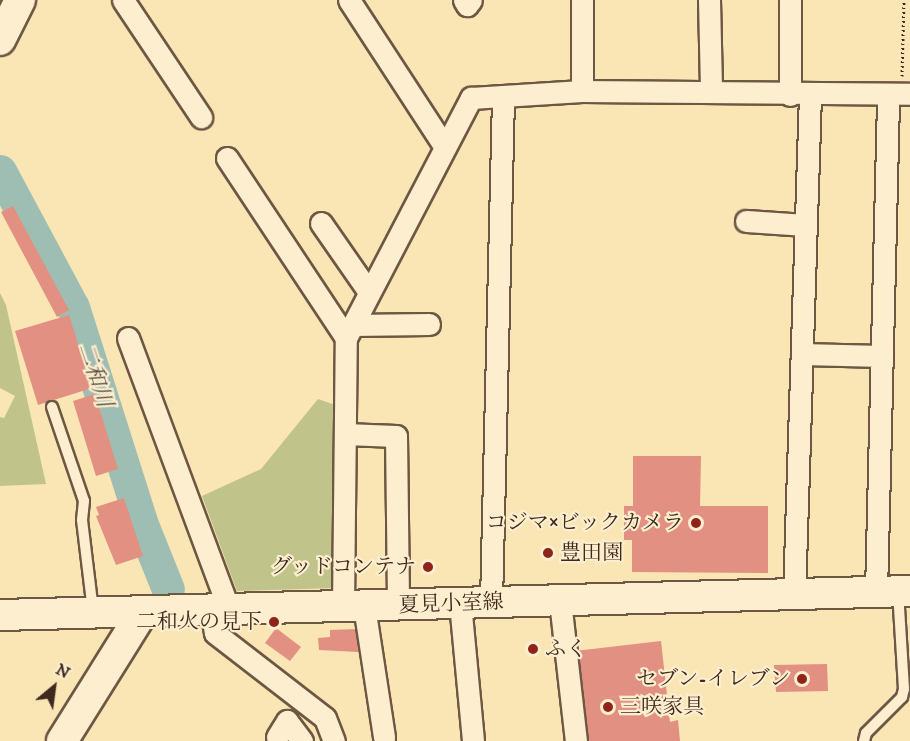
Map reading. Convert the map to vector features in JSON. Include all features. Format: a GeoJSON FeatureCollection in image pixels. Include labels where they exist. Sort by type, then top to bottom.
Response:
{"type":"FeatureCollection","features":[{"type":"Feature","properties":{"kind":"main road"},"geometry":{"type":"LineString","coordinates":[[0,40],[20,0]]}},
{"type":"Feature","properties":{"kind":"main road","name":"夏見小室線"},"geometry":{"type":"LineString","coordinates":[[0,615],[894,592]]}},
{"type":"Feature","properties":{"kind":"main road"},"geometry":{"type":"LineString","coordinates":[[72,737],[142,613]]}},
{"type":"Feature","properties":{"kind":"street"},"geometry":{"type":"LineString","coordinates":[[123,0],[201,117]]}},
{"type":"Feature","properties":{"kind":"street"},"geometry":{"type":"LineString","coordinates":[[349,0],[444,146]]}},
{"type":"Feature","properties":{"kind":"street"},"geometry":{"type":"LineString","coordinates":[[464,0],[467,5],[471,0]]}},
{"type":"Feature","properties":{"kind":"street"},"geometry":{"type":"LineString","coordinates":[[582,0],[582,90]]}},
{"type":"Feature","properties":{"kind":"street"},"geometry":{"type":"LineString","coordinates":[[709,0],[711,91]]}},
{"type":"Feature","properties":{"kind":"street"},"geometry":{"type":"LineString","coordinates":[[790,0],[800,95],[806,225],[794,595]]}},
{"type":"Feature","properties":{"kind":"street"},"geometry":{"type":"LineString","coordinates":[[384,737],[354,606],[345,434],[349,332],[471,98],[582,90],[900,95],[882,356],[894,592]]}},
{"type":"Feature","properties":{"kind":"street"},"geometry":{"type":"LineString","coordinates":[[491,602],[503,96]]}},
{"type":"Feature","properties":{"kind":"street"},"geometry":{"type":"LineString","coordinates":[[227,158],[349,332]]}},
{"type":"Feature","properties":{"kind":"street"},"geometry":{"type":"LineString","coordinates":[[746,221],[806,225]]}},
{"type":"Feature","properties":{"kind":"street"},"geometry":{"type":"LineString","coordinates":[[321,224],[369,292]]}},
{"type":"Feature","properties":{"kind":"street"},"geometry":{"type":"LineString","coordinates":[[349,332],[429,324]]}},
{"type":"Feature","properties":{"kind":"street"},"geometry":{"type":"LineString","coordinates":[[128,338],[220,610],[214,633],[325,718],[334,741]]}},
{"type":"Feature","properties":{"kind":"street"},"geometry":{"type":"LineString","coordinates":[[802,354],[882,356]]}},
{"type":"Feature","properties":{"kind":"street"},"geometry":{"type":"LineString","coordinates":[[345,434],[396,436],[398,605]]}},
{"type":"Feature","properties":{"kind":"street"},"geometry":{"type":"LineString","coordinates":[[560,601],[576,741]]}},
{"type":"Feature","properties":{"kind":"street"},"geometry":{"type":"LineString","coordinates":[[460,603],[473,741]]}},
{"type":"Feature","properties":{"kind":"street"},"geometry":{"type":"LineString","coordinates":[[277,736],[287,721],[302,741]]}},
{"type":"Feature","properties":{"kind":"lane"},"geometry":{"type":"LineString","coordinates":[[52,407],[84,501],[82,520],[93,614]]}},
{"type":"Feature","properties":{"kind":"lane"},"geometry":{"type":"LineString","coordinates":[[864,741],[866,732],[902,696],[904,689],[894,592]]}},
{"type":"Feature","properties":{"kind":"path"},"geometry":{"type":"LineString","coordinates":[[900,95],[904,0]]}},
{"type":"Feature","properties":{"kind":"green space"},"geometry":{"type":"Polygon","coordinates":[[[0,293],[6,305],[46,484],[0,486],[0,417],[4,418],[15,396],[0,388],[0,293]]]}},
{"type":"Feature","properties":{"kind":"green space"},"geometry":{"type":"Polygon","coordinates":[[[318,399],[338,406],[337,588],[237,591],[202,496],[261,469],[318,399]]]}},
{"type":"Feature","properties":{"kind":"building"},"geometry":{"type":"Polygon","coordinates":[[[13,206],[69,310],[57,317],[1,212],[13,206]]]}},
{"type":"Feature","properties":{"kind":"building"},"geometry":{"type":"Polygon","coordinates":[[[69,315],[92,388],[38,405],[15,331],[69,315]]]}},
{"type":"Feature","properties":{"kind":"building"},"geometry":{"type":"Polygon","coordinates":[[[95,394],[118,469],[96,476],[73,401],[95,394]]]}},
{"type":"Feature","properties":{"kind":"building","name":"コジマ×ビックカメラ"},"geometry":{"type":"Polygon","coordinates":[[[633,456],[701,456],[700,506],[768,506],[768,573],[632,572],[632,540],[624,540],[624,506],[633,506],[633,456]]]}},
{"type":"Feature","properties":{"kind":"building"},"geometry":{"type":"Polygon","coordinates":[[[124,498],[143,556],[116,565],[96,516],[99,515],[96,507],[124,498]]]}},
{"type":"Feature","properties":{"kind":"building"},"geometry":{"type":"Polygon","coordinates":[[[276,628],[301,647],[290,661],[265,643],[276,628]]]}},
{"type":"Feature","properties":{"kind":"building"},"geometry":{"type":"Polygon","coordinates":[[[357,629],[358,652],[319,650],[318,638],[330,637],[330,630],[357,629]]]}},
{"type":"Feature","properties":{"kind":"building"},"geometry":{"type":"Polygon","coordinates":[[[661,641],[670,722],[678,720],[680,741],[585,741],[575,651],[661,641]]]}},
{"type":"Feature","properties":{"kind":"building"},"geometry":{"type":"Polygon","coordinates":[[[827,664],[828,691],[776,692],[774,665],[827,664]]]}},
{"type":"Feature","properties":{"kind":"waterway","name":"二和川"},"geometry":{"type":"LineString","coordinates":[[0,171],[73,307],[141,522],[168,589]]}},
{"type":"Feature","properties":{"kind":"place","name":"コジマ×ビックカメラ"},"geometry":{"type":"Point","coordinates":[696,523]}},
{"type":"Feature","properties":{"kind":"place","name":"豊田園"},"geometry":{"type":"Point","coordinates":[548,553]}},
{"type":"Feature","properties":{"kind":"place","name":"グッドコンテナ"},"geometry":{"type":"Point","coordinates":[428,567]}},
{"type":"Feature","properties":{"kind":"place","name":"二和火の見下"},"geometry":{"type":"Point","coordinates":[274,622]}},
{"type":"Feature","properties":{"kind":"place","name":"ふく"},"geometry":{"type":"Point","coordinates":[533,649]}},
{"type":"Feature","properties":{"kind":"place","name":"セブン-イレブン"},"geometry":{"type":"Point","coordinates":[802,679]}},
{"type":"Feature","properties":{"kind":"place","name":"三咲家具"},"geometry":{"type":"Point","coordinates":[608,707]}}]}
